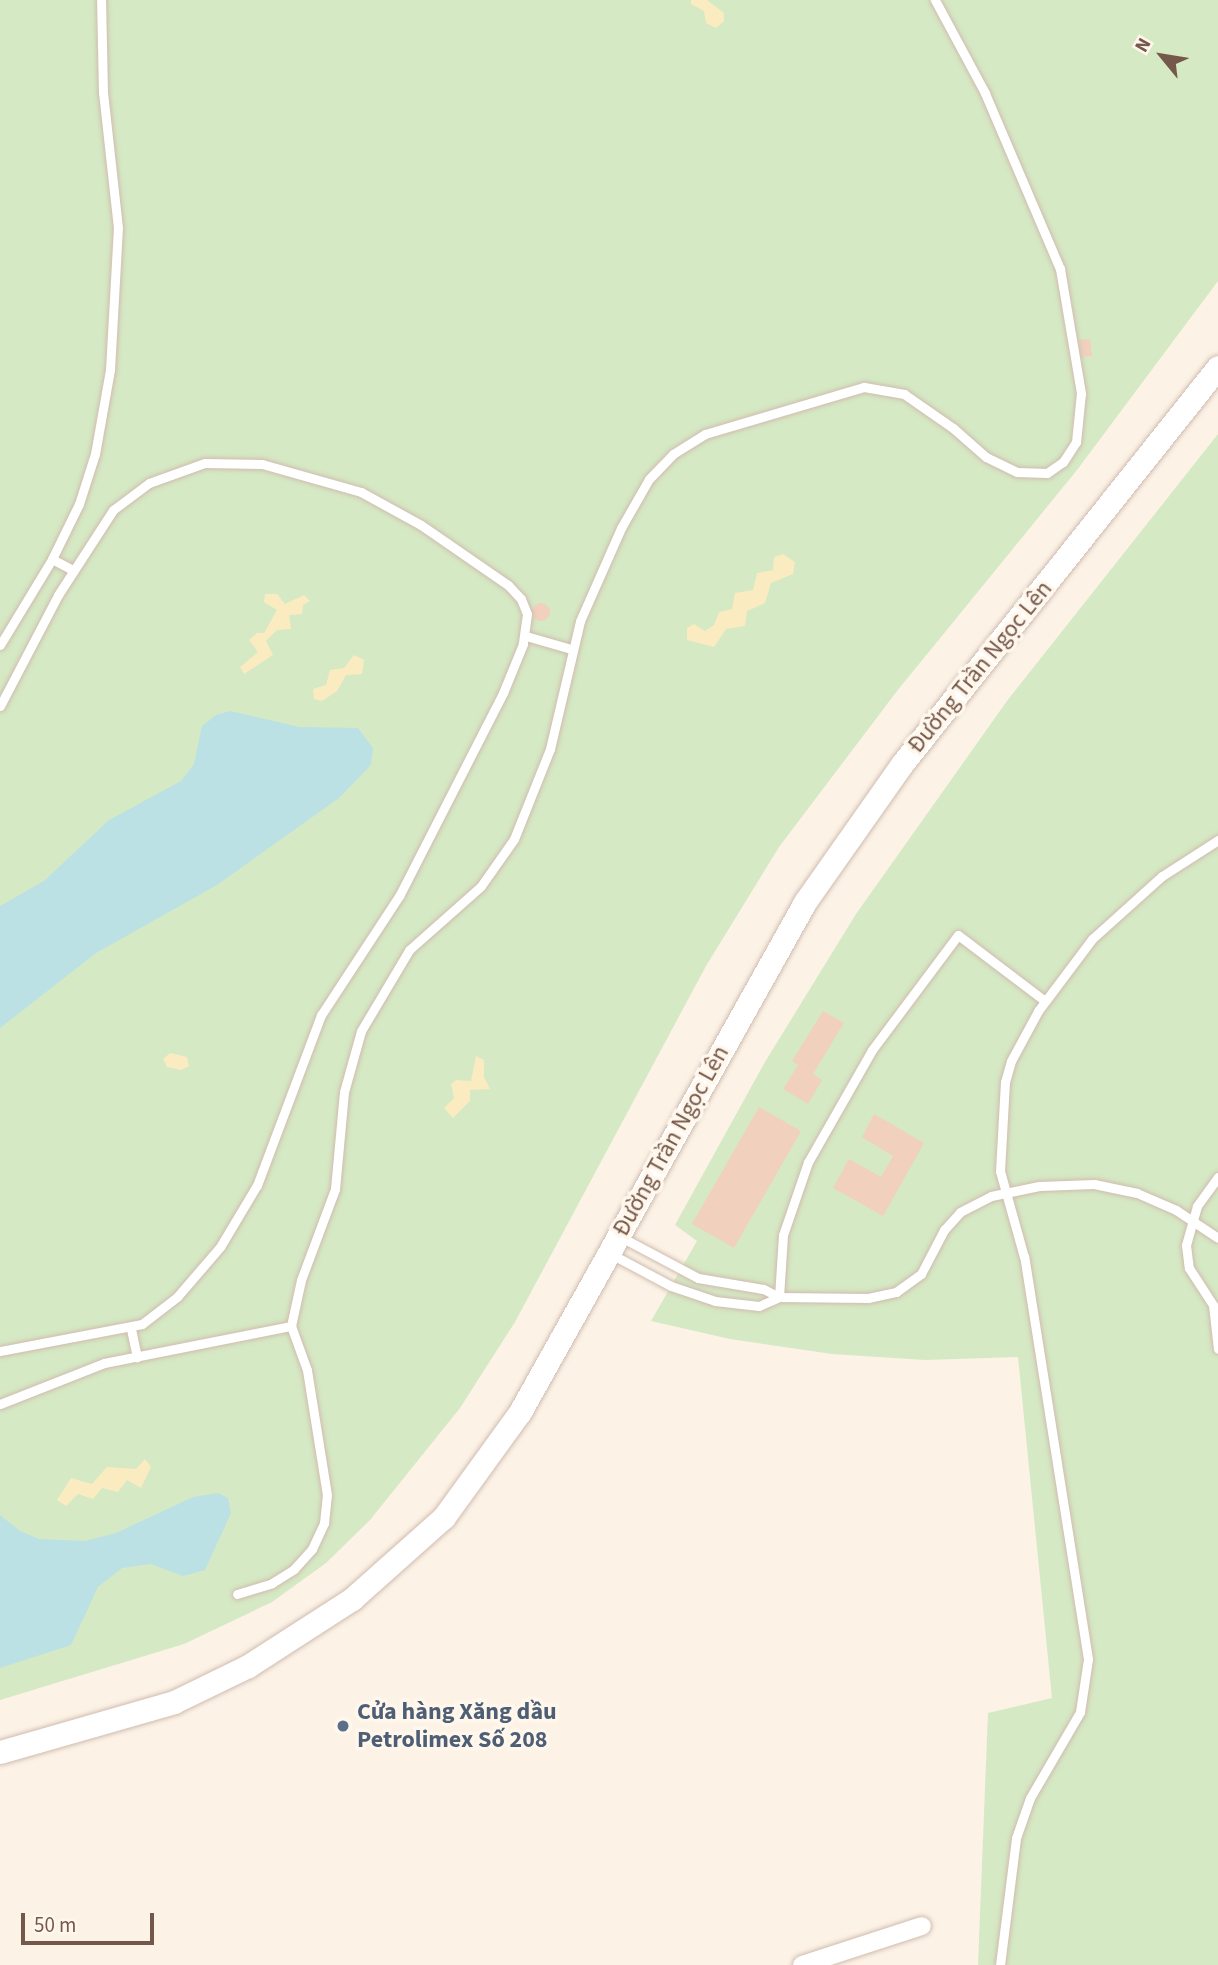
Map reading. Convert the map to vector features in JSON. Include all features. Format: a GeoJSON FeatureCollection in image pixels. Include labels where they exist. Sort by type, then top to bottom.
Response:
{"type":"FeatureCollection","features":[{"type":"Feature","properties":{"kind":"street","name":"Đường Trần Ngọc Lên"},"geometry":{"type":"LineString","coordinates":[[0,1752],[128,1716],[211,1685],[318,1623],[384,1573],[444,1517],[473,1481],[520,1412],[764,972],[846,841],[1218,367]]}},
{"type":"Feature","properties":{"kind":"street"},"geometry":{"type":"LineString","coordinates":[[802,1965],[922,1926]]}},
{"type":"Feature","properties":{"kind":"lane"},"geometry":{"type":"LineString","coordinates":[[0,645],[52,559],[79,504],[95,454],[114,337],[118,228],[103,93],[101,0]]}},
{"type":"Feature","properties":{"kind":"lane"},"geometry":{"type":"LineString","coordinates":[[237,1594],[272,1583],[293,1569],[312,1549],[324,1523],[327,1495],[316,1447],[307,1370],[291,1326],[301,1279],[335,1189],[344,1092],[361,1031],[409,950],[481,886],[514,839],[550,749],[571,649],[639,492],[673,454],[705,433],[827,395],[878,387],[915,400],[1006,468],[1032,475],[1047,473],[1070,452],[1079,431],[1082,406],[1060,270],[985,93],[935,0]]}},
{"type":"Feature","properties":{"kind":"lane"},"geometry":{"type":"LineString","coordinates":[[0,706],[73,570],[113,510],[149,483],[205,463],[262,464],[361,492],[421,525],[516,592],[527,614],[526,636],[503,693],[399,896],[321,1015],[245,1208],[192,1282],[152,1318],[131,1329],[0,1351]]}},
{"type":"Feature","properties":{"kind":"lane"},"geometry":{"type":"LineString","coordinates":[[52,559],[73,570]]}},
{"type":"Feature","properties":{"kind":"lane"},"geometry":{"type":"LineString","coordinates":[[526,636],[571,649]]}},
{"type":"Feature","properties":{"kind":"lane"},"geometry":{"type":"LineString","coordinates":[[999,1965],[1016,1838],[1030,1798],[1080,1712],[1088,1659],[1024,1257],[1004,1192],[999,1148],[1005,1082],[1011,1061],[1045,1001],[1071,964],[1122,909],[1162,876],[1218,840]]}},
{"type":"Feature","properties":{"kind":"lane"},"geometry":{"type":"LineString","coordinates":[[779,1297],[783,1235],[808,1162],[872,1050],[958,935],[1045,1001]]}},
{"type":"Feature","properties":{"kind":"lane"},"geometry":{"type":"LineString","coordinates":[[1218,1177],[1204,1192],[1192,1220],[1187,1257],[1194,1279],[1213,1305],[1218,1349]]}},
{"type":"Feature","properties":{"kind":"lane"},"geometry":{"type":"LineString","coordinates":[[614,1244],[671,1286],[715,1301],[759,1306],[779,1297],[868,1298],[896,1292],[920,1274],[944,1230],[960,1212],[1004,1192],[1067,1184],[1116,1188],[1192,1220],[1218,1238]]}},
{"type":"Feature","properties":{"kind":"lane"},"geometry":{"type":"LineString","coordinates":[[614,1244],[698,1278],[763,1289],[779,1297]]}},
{"type":"Feature","properties":{"kind":"lane"},"geometry":{"type":"LineString","coordinates":[[0,1404],[82,1370],[291,1326]]}},
{"type":"Feature","properties":{"kind":"lane"},"geometry":{"type":"LineString","coordinates":[[131,1329],[136,1357]]}},
{"type":"Feature","properties":{"kind":"green space"},"geometry":{"type":"Polygon","coordinates":[[[0,0],[1218,0],[1218,281],[1077,470],[897,691],[779,847],[706,966],[515,1322],[460,1408],[370,1520],[326,1563],[272,1602],[184,1644],[0,1700],[0,0]]]}},
{"type":"Feature","properties":{"kind":"green space"},"geometry":{"type":"Polygon","coordinates":[[[1218,434],[1218,1965],[978,1965],[988,1713],[1052,1698],[1018,1357],[925,1360],[832,1354],[730,1339],[651,1321],[697,1241],[675,1225],[765,1062],[856,914],[1007,701],[1218,434]]]}},
{"type":"Feature","properties":{"kind":"sand"},"geometry":{"type":"Polygon","coordinates":[[[691,0],[707,0],[724,13],[724,21],[716,28],[706,23],[704,11],[691,4],[691,0]]]}},
{"type":"Feature","properties":{"kind":"sand"},"geometry":{"type":"Polygon","coordinates":[[[783,554],[795,562],[793,574],[771,583],[765,603],[747,611],[745,626],[726,629],[714,647],[687,640],[687,628],[694,624],[705,631],[714,625],[719,612],[732,609],[735,593],[753,590],[757,573],[773,570],[774,557],[783,554]]]}},
{"type":"Feature","properties":{"kind":"sand"},"geometry":{"type":"Polygon","coordinates":[[[265,594],[277,594],[285,604],[304,595],[310,601],[303,605],[302,614],[289,615],[291,629],[277,630],[266,641],[273,655],[244,674],[240,667],[258,652],[249,640],[257,633],[264,633],[277,610],[264,602],[265,594]]]}},
{"type":"Feature","properties":{"kind":"sand"},"geometry":{"type":"Polygon","coordinates":[[[354,655],[364,660],[362,674],[346,675],[337,691],[322,701],[314,699],[313,689],[326,685],[330,670],[344,668],[354,655]]]}},
{"type":"Feature","properties":{"kind":"sand"},"geometry":{"type":"Polygon","coordinates":[[[170,1053],[187,1057],[189,1066],[181,1070],[167,1067],[163,1059],[170,1053]]]}},
{"type":"Feature","properties":{"kind":"sand"},"geometry":{"type":"Polygon","coordinates":[[[476,1056],[484,1060],[484,1077],[490,1089],[470,1090],[470,1101],[453,1118],[444,1108],[454,1098],[451,1084],[456,1080],[471,1081],[476,1056]]]}},
{"type":"Feature","properties":{"kind":"sand"},"geometry":{"type":"Polygon","coordinates":[[[145,1459],[151,1467],[141,1488],[127,1480],[118,1492],[102,1488],[93,1499],[78,1494],[66,1506],[57,1500],[71,1478],[92,1484],[107,1467],[136,1469],[145,1459]]]}},
{"type":"Feature","properties":{"kind":"water"},"geometry":{"type":"Polygon","coordinates":[[[230,711],[299,727],[358,728],[373,748],[371,765],[339,798],[217,885],[96,953],[0,1028],[0,906],[44,881],[109,820],[181,781],[194,764],[202,726],[216,715],[230,711]]]}},
{"type":"Feature","properties":{"kind":"water"},"geometry":{"type":"Polygon","coordinates":[[[218,1493],[228,1498],[231,1513],[205,1570],[183,1576],[151,1564],[122,1568],[98,1587],[71,1645],[0,1668],[0,1515],[20,1531],[39,1539],[85,1541],[116,1533],[193,1497],[218,1493]]]}},
{"type":"Feature","properties":{"kind":"building"},"geometry":{"type":"Polygon","coordinates":[[[1090,339],[1092,356],[1082,357],[1079,340],[1090,339]]]}},
{"type":"Feature","properties":{"kind":"building"},"geometry":{"type":"Polygon","coordinates":[[[541,603],[547,606],[550,612],[547,618],[541,621],[535,618],[532,612],[535,606],[541,603]]]}},
{"type":"Feature","properties":{"kind":"building"},"geometry":{"type":"Polygon","coordinates":[[[823,1011],[844,1023],[813,1074],[822,1080],[808,1104],[783,1089],[798,1065],[792,1061],[823,1011]]]}},
{"type":"Feature","properties":{"kind":"building"},"geometry":{"type":"Polygon","coordinates":[[[759,1107],[801,1131],[734,1248],[692,1224],[759,1107]]]}},
{"type":"Feature","properties":{"kind":"building"},"geometry":{"type":"Polygon","coordinates":[[[874,1114],[924,1143],[883,1216],[833,1188],[849,1159],[881,1177],[893,1156],[862,1137],[874,1114]]]}},
{"type":"Feature","properties":{"kind":"place","name":"Cửa hàng Xăng dầu Petrolimex Số 208"},"geometry":{"type":"Point","coordinates":[343,1726]}}]}
